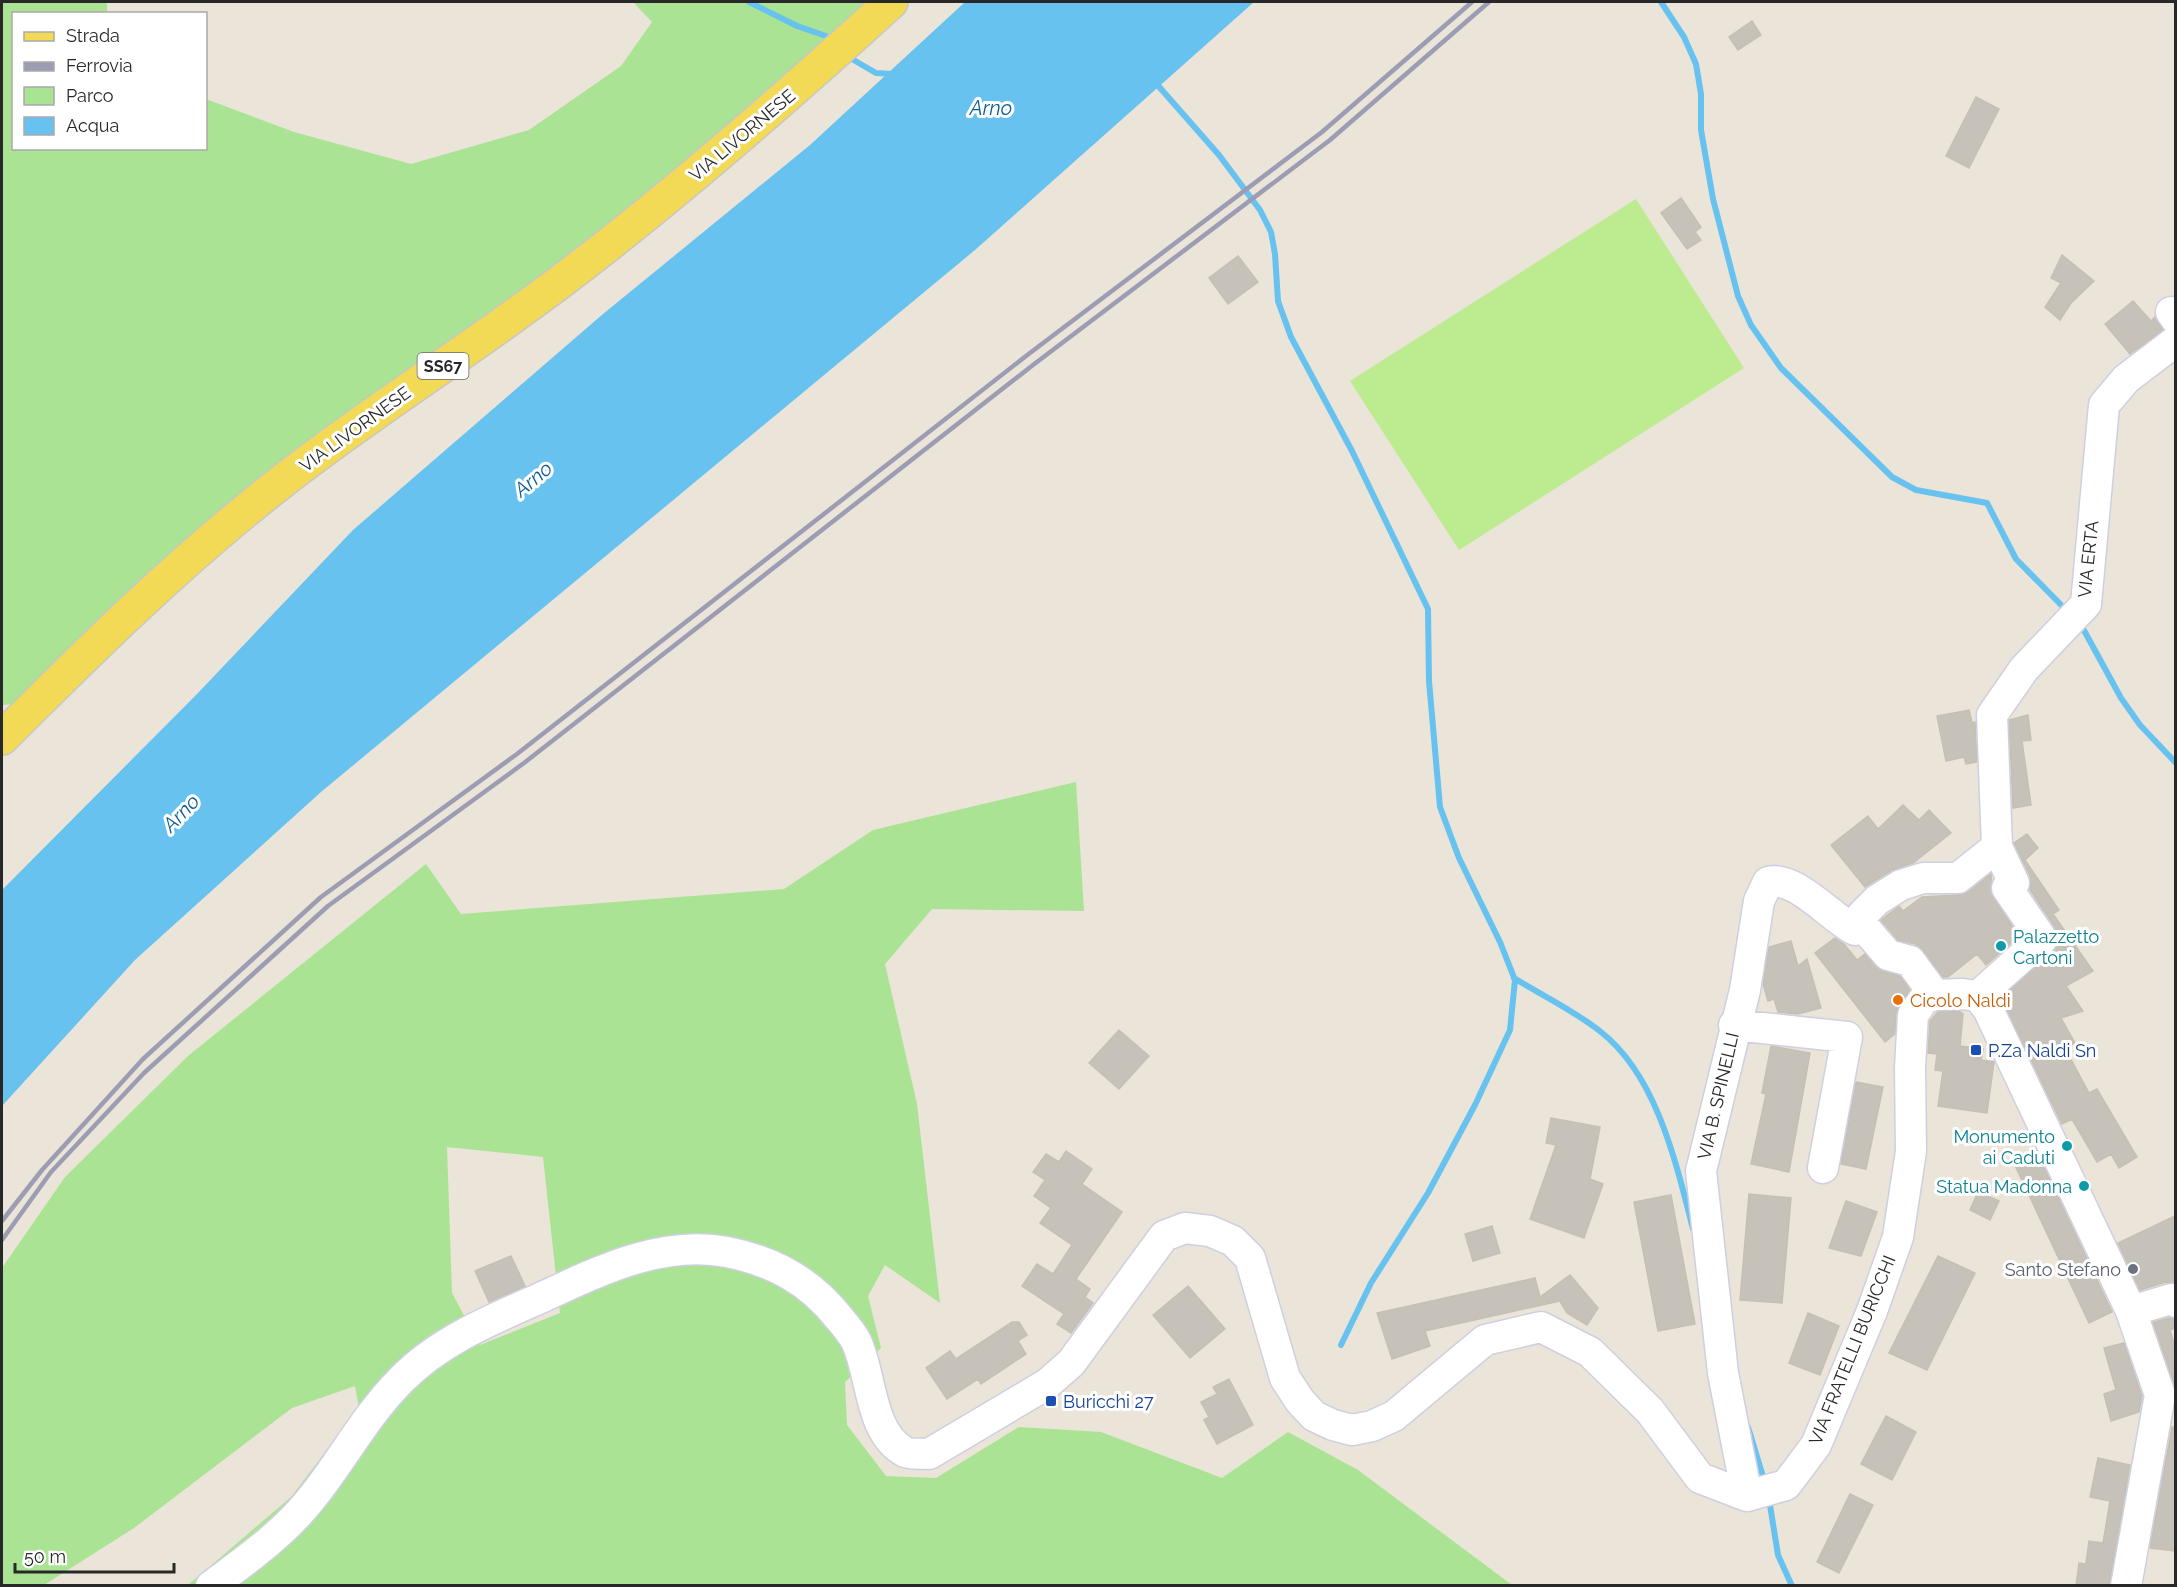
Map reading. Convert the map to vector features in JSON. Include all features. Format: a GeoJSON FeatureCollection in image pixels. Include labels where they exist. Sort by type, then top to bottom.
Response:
{"type":"FeatureCollection","features":[{"type":"Feature","properties":{"kind":"main road","name":"VIA LIVORNESE"},"geometry":{"type":"LineString","coordinates":[[2,738],[142,599],[240,515],[290,475],[567,277],[770,113],[891,2]]}},
{"type":"Feature","properties":{"kind":"street","name":"VIA ERTA"},"geometry":{"type":"LineString","coordinates":[[1997,848],[1992,715],[2024,669],[2086,604],[2104,405],[2126,379],[2175,341]]}},
{"type":"Feature","properties":{"kind":"street"},"geometry":{"type":"LineString","coordinates":[[1997,848],[2014,883],[2007,888],[2042,939],[1983,1002],[1930,997],[1910,961],[1888,955],[1864,927],[1862,915],[1877,900],[1901,885],[1923,878],[1958,878],[1997,848]]}},
{"type":"Feature","properties":{"kind":"street","name":"VIA B. SPINELLI"},"geometry":{"type":"LineString","coordinates":[[1747,1496],[1723,1373],[1701,1171],[1734,1025],[1745,990],[1759,901],[1768,882],[1777,879],[1800,890],[1854,930],[1864,927]]}},
{"type":"Feature","properties":{"kind":"street","name":"VIA FRATELLI BURICCHI"},"geometry":{"type":"LineString","coordinates":[[1747,1496],[1786,1485],[1816,1446],[1872,1311],[1900,1227],[1911,1151],[1910,1068],[1913,1015],[1930,997]]}},
{"type":"Feature","properties":{"kind":"street"},"geometry":{"type":"LineString","coordinates":[[1983,1002],[2132,1311],[2160,1395],[2126,1586]]}},
{"type":"Feature","properties":{"kind":"street"},"geometry":{"type":"LineString","coordinates":[[1734,1025],[1847,1037],[1823,1168]]}},
{"type":"Feature","properties":{"kind":"street"},"geometry":{"type":"LineString","coordinates":[[211,1586],[275,1538],[315,1495],[363,1427],[401,1380],[469,1330],[613,1265],[672,1251],[708,1248],[771,1264],[800,1279],[831,1308],[856,1340],[870,1379],[878,1417],[891,1440],[907,1453],[929,1454],[1047,1384],[1071,1363],[1164,1236],[1185,1228],[1210,1231],[1233,1241],[1250,1258],[1286,1378],[1300,1401],[1314,1416],[1352,1430],[1372,1426],[1394,1416],[1485,1340],[1541,1328],[1590,1352],[1650,1411],[1700,1478],[1747,1496]]}},
{"type":"Feature","properties":{"kind":"street"},"geometry":{"type":"LineString","coordinates":[[2132,1311],[2171,1299],[2175,1302]]}},
{"type":"Feature","properties":{"kind":"green space"},"geometry":{"type":"Polygon","coordinates":[[[2,2],[107,2],[107,12],[12,12],[12,150],[207,150],[207,99],[294,132],[411,164],[529,130],[621,66],[652,22],[633,2],[874,2],[782,87],[14,704],[2,705],[2,2]]]}},
{"type":"Feature","properties":{"kind":"green space"},"geometry":{"type":"Polygon","coordinates":[[[1636,199],[1744,368],[1459,550],[1350,381],[1636,199]]]}},
{"type":"Feature","properties":{"kind":"green space"},"geometry":{"type":"Polygon","coordinates":[[[1076,782],[1084,911],[932,909],[885,964],[917,1104],[940,1303],[885,1265],[868,1296],[881,1348],[845,1382],[847,1425],[886,1476],[936,1478],[1019,1427],[1101,1432],[1222,1478],[1288,1432],[1358,1470],[1512,1585],[188,1585],[291,1497],[359,1408],[355,1386],[292,1408],[134,1528],[44,1585],[2,1586],[2,1268],[65,1177],[188,1056],[426,864],[461,914],[784,889],[873,830],[1076,782]],[[447,1147],[452,1293],[480,1345],[560,1313],[543,1157],[447,1147]]]}},
{"type":"Feature","properties":{"kind":"water","name":"Arno"},"geometry":{"type":"Polygon","coordinates":[[[965,2],[1254,2],[975,250],[321,792],[135,960],[2,1106],[2,890],[197,694],[353,530],[603,314],[810,145],[965,2]]]}},
{"type":"Feature","properties":{"kind":"building"},"geometry":{"type":"Polygon","coordinates":[[[1752,21],[1761,35],[1738,50],[1729,37],[1752,21]]]}},
{"type":"Feature","properties":{"kind":"building"},"geometry":{"type":"Polygon","coordinates":[[[1976,97],[1999,109],[1969,168],[1946,156],[1976,97]]]}},
{"type":"Feature","properties":{"kind":"building"},"geometry":{"type":"Polygon","coordinates":[[[1681,198],[1701,227],[1695,232],[1701,240],[1687,249],[1661,213],[1681,198]]]}},
{"type":"Feature","properties":{"kind":"building"},"geometry":{"type":"Polygon","coordinates":[[[2062,255],[2094,281],[2071,303],[2060,320],[2045,307],[2061,283],[2051,278],[2062,255]]]}},
{"type":"Feature","properties":{"kind":"building"},"geometry":{"type":"Polygon","coordinates":[[[1238,256],[1258,282],[1228,304],[1209,278],[1238,256]]]}},
{"type":"Feature","properties":{"kind":"building"},"geometry":{"type":"Polygon","coordinates":[[[2133,301],[2151,321],[2155,317],[2163,330],[2130,354],[2105,324],[2133,301]]]}},
{"type":"Feature","properties":{"kind":"building"},"geometry":{"type":"Polygon","coordinates":[[[1969,710],[1972,723],[1975,722],[1977,762],[1966,764],[1964,757],[1946,761],[1937,716],[1969,710]]]}},
{"type":"Feature","properties":{"kind":"building"},"geometry":{"type":"Polygon","coordinates":[[[2028,715],[2031,740],[2022,741],[2031,805],[2013,808],[2009,720],[2028,715]]]}},
{"type":"Feature","properties":{"kind":"building"},"geometry":{"type":"Polygon","coordinates":[[[1903,805],[1919,820],[1929,810],[1951,833],[1913,863],[1892,870],[1865,887],[1831,845],[1868,816],[1878,829],[1903,805]]]}},
{"type":"Feature","properties":{"kind":"building"},"geometry":{"type":"Polygon","coordinates":[[[2027,834],[2038,848],[2025,860],[2059,910],[2053,914],[2093,971],[2066,986],[2083,1011],[2061,1018],[2075,1043],[2065,1048],[2089,1093],[2097,1089],[2137,1157],[2119,1168],[2111,1154],[2097,1162],[2072,1119],[2062,1124],[2001,998],[2058,945],[2056,929],[2030,890],[2030,876],[2014,843],[2027,834]]]}},
{"type":"Feature","properties":{"kind":"building"},"geometry":{"type":"Polygon","coordinates":[[[1991,874],[1993,897],[2019,936],[1986,965],[1977,954],[1948,977],[1943,977],[1923,950],[1915,944],[1898,940],[1881,920],[1899,906],[1903,911],[1922,897],[1958,895],[1968,892],[1991,874]]]}},
{"type":"Feature","properties":{"kind":"building"},"geometry":{"type":"Polygon","coordinates":[[[1835,938],[1844,944],[1857,960],[1865,954],[1883,971],[1900,976],[1910,990],[1896,1013],[1895,1034],[1885,1042],[1815,953],[1835,938]]]}},
{"type":"Feature","properties":{"kind":"building"},"geometry":{"type":"Polygon","coordinates":[[[1791,941],[1798,966],[1807,959],[1821,1008],[1798,1014],[1778,1012],[1774,999],[1768,1001],[1763,984],[1769,947],[1791,941]]]}},
{"type":"Feature","properties":{"kind":"building"},"geometry":{"type":"Polygon","coordinates":[[[1959,1011],[1963,1014],[1960,1046],[1983,1049],[1981,1060],[1994,1062],[1987,1113],[1938,1106],[1943,1071],[1935,1070],[1937,1054],[1928,1053],[1930,1021],[1938,1012],[1959,1011]]]}},
{"type":"Feature","properties":{"kind":"building"},"geometry":{"type":"Polygon","coordinates":[[[1119,1030],[1149,1056],[1119,1089],[1089,1063],[1119,1030]]]}},
{"type":"Feature","properties":{"kind":"building"},"geometry":{"type":"Polygon","coordinates":[[[1771,1046],[1810,1053],[1789,1172],[1751,1164],[1766,1094],[1762,1093],[1771,1046]]]}},
{"type":"Feature","properties":{"kind":"building"},"geometry":{"type":"Polygon","coordinates":[[[1856,1082],[1883,1087],[1866,1169],[1841,1164],[1856,1082]]]}},
{"type":"Feature","properties":{"kind":"building"},"geometry":{"type":"Polygon","coordinates":[[[1551,1118],[1600,1127],[1590,1179],[1603,1184],[1584,1238],[1530,1219],[1556,1145],[1546,1143],[1551,1118]]]}},
{"type":"Feature","properties":{"kind":"building"},"geometry":{"type":"Polygon","coordinates":[[[2035,1148],[2112,1312],[2089,1323],[2012,1159],[2035,1148]]]}},
{"type":"Feature","properties":{"kind":"building"},"geometry":{"type":"Polygon","coordinates":[[[1066,1151],[1092,1169],[1082,1184],[1122,1212],[1076,1279],[1090,1289],[1085,1297],[1093,1303],[1071,1333],[1057,1324],[1064,1314],[1022,1286],[1037,1264],[1053,1274],[1072,1245],[1040,1223],[1051,1208],[1034,1196],[1045,1180],[1033,1172],[1046,1154],[1059,1162],[1066,1151]]]}},
{"type":"Feature","properties":{"kind":"building"},"geometry":{"type":"Polygon","coordinates":[[[1978,1192],[1999,1201],[1990,1220],[1970,1210],[1978,1192]]]}},
{"type":"Feature","properties":{"kind":"building"},"geometry":{"type":"Polygon","coordinates":[[[1749,1194],[1791,1198],[1782,1303],[1740,1300],[1749,1194]]]}},
{"type":"Feature","properties":{"kind":"building"},"geometry":{"type":"Polygon","coordinates":[[[1671,1195],[1695,1324],[1658,1331],[1634,1202],[1671,1195]]]}},
{"type":"Feature","properties":{"kind":"building"},"geometry":{"type":"Polygon","coordinates":[[[1846,1201],[1877,1212],[1861,1256],[1829,1248],[1846,1201]]]}},
{"type":"Feature","properties":{"kind":"building"},"geometry":{"type":"Polygon","coordinates":[[[2175,1216],[2175,1283],[2166,1282],[2140,1290],[2118,1243],[2175,1216]]]}},
{"type":"Feature","properties":{"kind":"building"},"geometry":{"type":"Polygon","coordinates":[[[1492,1226],[1500,1253],[1473,1261],[1465,1234],[1492,1226]]]}},
{"type":"Feature","properties":{"kind":"building"},"geometry":{"type":"Polygon","coordinates":[[[511,1256],[525,1286],[489,1302],[475,1271],[511,1256]]]}},
{"type":"Feature","properties":{"kind":"building"},"geometry":{"type":"Polygon","coordinates":[[[1938,1256],[1975,1273],[1927,1370],[1889,1353],[1938,1256]]]}},
{"type":"Feature","properties":{"kind":"building"},"geometry":{"type":"Polygon","coordinates":[[[1570,1275],[1598,1308],[1587,1325],[1567,1313],[1560,1301],[1425,1331],[1430,1346],[1392,1359],[1377,1313],[1535,1278],[1540,1297],[1570,1275]]]}},
{"type":"Feature","properties":{"kind":"building"},"geometry":{"type":"Polygon","coordinates":[[[1188,1286],[1225,1329],[1190,1358],[1153,1315],[1188,1286]]]}},
{"type":"Feature","properties":{"kind":"building"},"geometry":{"type":"Polygon","coordinates":[[[1808,1313],[1839,1326],[1820,1375],[1789,1363],[1808,1313]]]}},
{"type":"Feature","properties":{"kind":"building"},"geometry":{"type":"Polygon","coordinates":[[[2169,1318],[2175,1319],[2175,1328],[2170,1330],[2175,1347],[2175,1387],[2153,1322],[2169,1318]]]}},
{"type":"Feature","properties":{"kind":"building"},"geometry":{"type":"Polygon","coordinates":[[[1012,1322],[1019,1322],[1027,1335],[1018,1341],[1026,1354],[981,1384],[978,1379],[947,1399],[926,1368],[950,1351],[956,1359],[1012,1322]]]}},
{"type":"Feature","properties":{"kind":"building"},"geometry":{"type":"Polygon","coordinates":[[[2124,1343],[2142,1396],[2139,1412],[2111,1421],[2104,1394],[2116,1390],[2104,1348],[2124,1343]]]}},
{"type":"Feature","properties":{"kind":"building"},"geometry":{"type":"Polygon","coordinates":[[[1229,1379],[1253,1425],[1217,1444],[1204,1420],[1209,1417],[1201,1402],[1217,1394],[1213,1387],[1229,1379]]]}},
{"type":"Feature","properties":{"kind":"building"},"geometry":{"type":"Polygon","coordinates":[[[1886,1416],[1916,1432],[1892,1480],[1861,1464],[1886,1416]]]}},
{"type":"Feature","properties":{"kind":"building"},"geometry":{"type":"Polygon","coordinates":[[[2172,1427],[2175,1427],[2175,1551],[2150,1548],[2172,1427]]]}},
{"type":"Feature","properties":{"kind":"building"},"geometry":{"type":"Polygon","coordinates":[[[2098,1458],[2130,1465],[2109,1586],[2076,1586],[2079,1563],[2086,1564],[2089,1541],[2103,1543],[2110,1501],[2090,1497],[2098,1458]]]}},
{"type":"Feature","properties":{"kind":"building"},"geometry":{"type":"Polygon","coordinates":[[[1850,1494],[1873,1505],[1839,1573],[1817,1562],[1850,1494]]]}},
{"type":"Feature","properties":{"kind":"waterway"},"geometry":{"type":"LineString","coordinates":[[749,2],[797,26],[826,36],[832,41]]}},
{"type":"Feature","properties":{"kind":"waterway"},"geometry":{"type":"LineString","coordinates":[[1661,2],[1684,37],[1696,64],[1701,94],[1701,130],[1713,199],[1738,296],[1751,325],[1781,368],[1892,477],[1916,490],[1987,503],[2016,559],[2068,612]]}},
{"type":"Feature","properties":{"kind":"waterway"},"geometry":{"type":"LineString","coordinates":[[845,55],[876,73],[893,74]]}},
{"type":"Feature","properties":{"kind":"waterway"},"geometry":{"type":"LineString","coordinates":[[1154,81],[1219,155],[1260,210],[1271,232],[1278,301],[1291,337],[1352,451],[1428,609],[1429,681],[1440,807],[1459,858],[1500,942],[1515,980],[1510,1030],[1475,1105],[1428,1193],[1371,1283],[1341,1345]]}},
{"type":"Feature","properties":{"kind":"waterway"},"geometry":{"type":"LineString","coordinates":[[2080,623],[2121,698],[2140,725],[2176,763]]}},
{"type":"Feature","properties":{"kind":"waterway"},"geometry":{"type":"LineString","coordinates":[[1514,978],[1591,1024],[1620,1050],[1637,1072],[1662,1122],[1693,1229]]}},
{"type":"Feature","properties":{"kind":"waterway"},"geometry":{"type":"LineString","coordinates":[[1748,1427],[1765,1483]]}},
{"type":"Feature","properties":{"kind":"waterway"},"geometry":{"type":"LineString","coordinates":[[1769,1499],[1778,1555],[1792,1586]]}},
{"type":"Feature","properties":{"kind":"railway"},"geometry":{"type":"LineString","coordinates":[[2,1221],[42,1170],[143,1059],[321,897],[517,754],[1026,356],[1322,132],[1472,2]]}},
{"type":"Feature","properties":{"kind":"railway"},"geometry":{"type":"LineString","coordinates":[[2,1240],[51,1172],[144,1073],[328,906],[524,763],[1033,365],[1330,140],[1489,2]]}},
{"type":"Feature","properties":{"kind":"place","name":"Palazzetto Cartoni"},"geometry":{"type":"Point","coordinates":[2001,946]}},
{"type":"Feature","properties":{"kind":"place","name":"Cicolo Naldi"},"geometry":{"type":"Point","coordinates":[1898,1000]}},
{"type":"Feature","properties":{"kind":"place","name":"P.Za Naldi Sn"},"geometry":{"type":"Point","coordinates":[1976,1050]}},
{"type":"Feature","properties":{"kind":"place","name":"Monumento ai Caduti"},"geometry":{"type":"Point","coordinates":[2067,1146]}},
{"type":"Feature","properties":{"kind":"place","name":"Statua Madonna"},"geometry":{"type":"Point","coordinates":[2084,1186]}},
{"type":"Feature","properties":{"kind":"place","name":"Santo Stefano"},"geometry":{"type":"Point","coordinates":[2133,1269]}},
{"type":"Feature","properties":{"kind":"place","name":"Buricchi 27"},"geometry":{"type":"Point","coordinates":[1051,1401]}}]}
